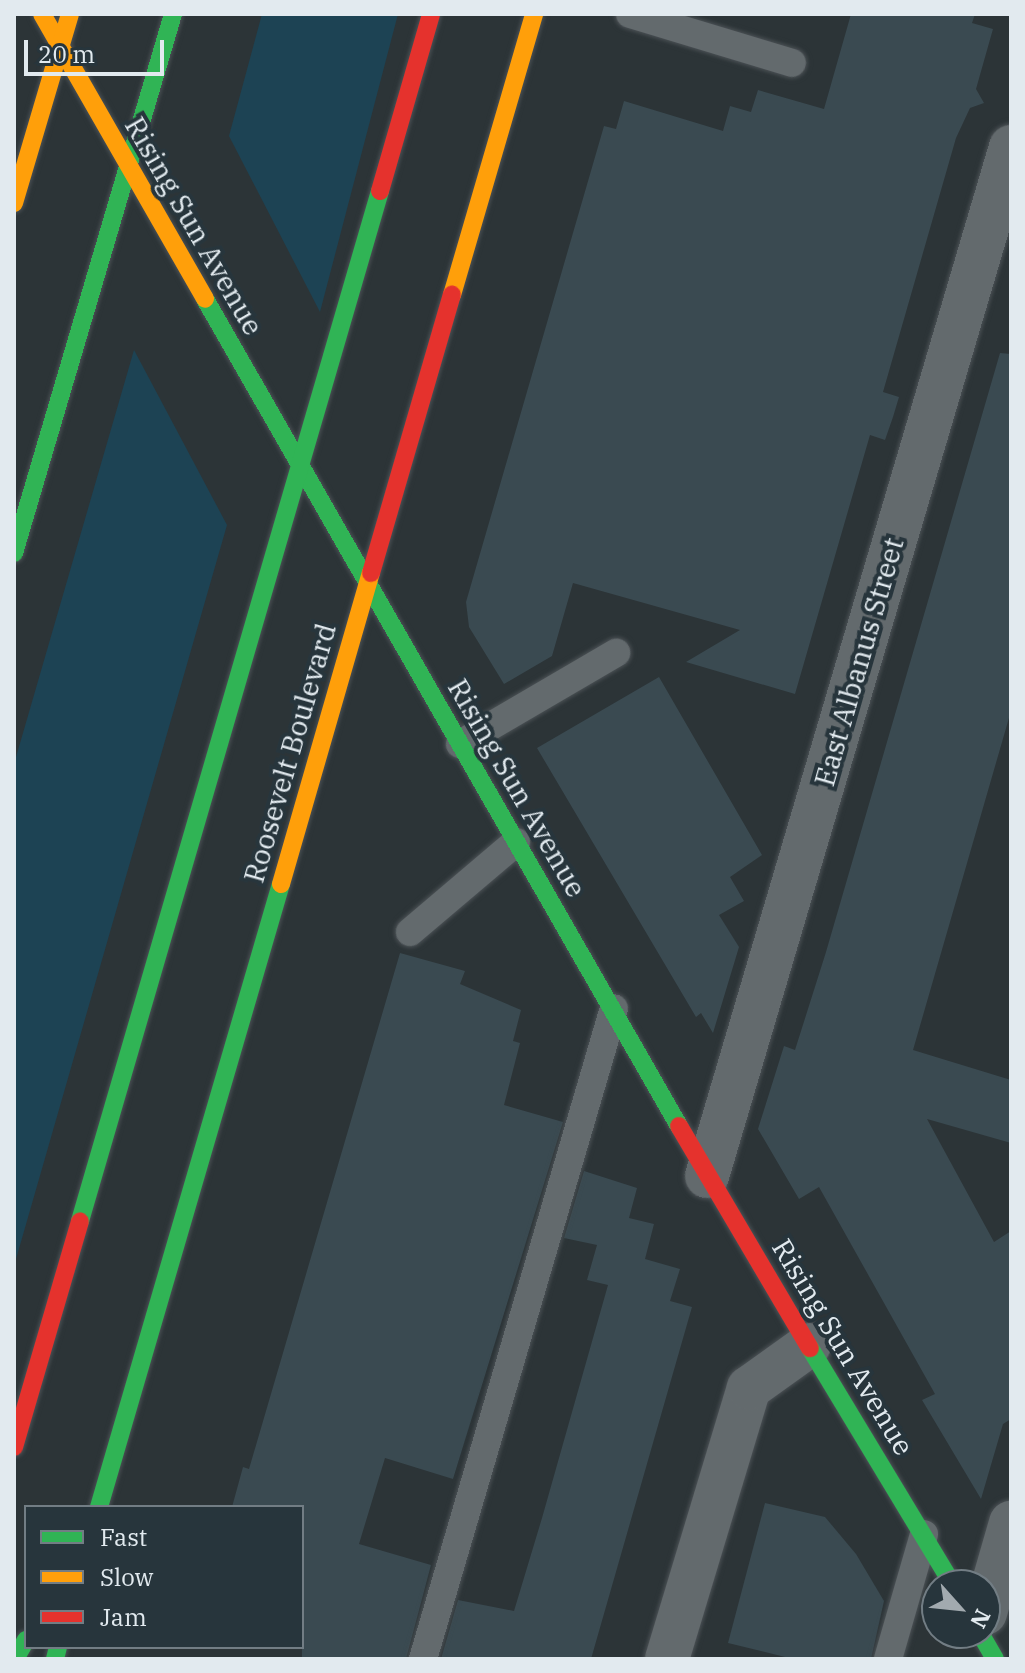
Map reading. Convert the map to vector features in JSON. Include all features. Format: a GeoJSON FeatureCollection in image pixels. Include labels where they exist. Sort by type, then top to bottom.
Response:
{"type":"FeatureCollection","features":[{"type":"Feature","properties":{"kind":"main road","name":"Rising Sun Avenue"},"geometry":{"type":"LineString","coordinates":[[42,14],[367,586],[614,1008],[707,1176],[944,1569]]}},
{"type":"Feature","properties":{"kind":"main road"},"geometry":{"type":"LineString","coordinates":[[14,203],[70,14]]}},
{"type":"Feature","properties":{"kind":"main road"},"geometry":{"type":"LineString","coordinates":[[14,553],[173,14]]}},
{"type":"Feature","properties":{"kind":"main road"},"geometry":{"type":"LineString","coordinates":[[14,1447],[431,14]]}},
{"type":"Feature","properties":{"kind":"main road","name":"Roosevelt Boulevard"},"geometry":{"type":"LineString","coordinates":[[100,1505],[534,14]]}},
{"type":"Feature","properties":{"kind":"street","name":"East Albanus Street"},"geometry":{"type":"LineString","coordinates":[[707,1176],[1011,147]]}},
{"type":"Feature","properties":{"kind":"street"},"geometry":{"type":"LineString","coordinates":[[667,1659],[749,1388],[809,1345]]}},
{"type":"Feature","properties":{"kind":"street"},"geometry":{"type":"LineString","coordinates":[[998,1569],[1011,1523]]}},
{"type":"Feature","properties":{"kind":"lane"},"geometry":{"type":"LineString","coordinates":[[630,14],[792,63]]}},
{"type":"Feature","properties":{"kind":"lane"},"geometry":{"type":"LineString","coordinates":[[460,744],[616,653]]}},
{"type":"Feature","properties":{"kind":"lane"},"geometry":{"type":"LineString","coordinates":[[410,932],[516,842]]}},
{"type":"Feature","properties":{"kind":"lane"},"geometry":{"type":"LineString","coordinates":[[423,1659],[614,1008]]}},
{"type":"Feature","properties":{"kind":"lane"},"geometry":{"type":"LineString","coordinates":[[888,1659],[924,1534]]}},
{"type":"Feature","properties":{"kind":"shaded area"},"geometry":{"type":"Polygon","coordinates":[[[262,14],[398,14],[320,312],[229,136],[262,14]]]}},
{"type":"Feature","properties":{"kind":"shaded area"},"geometry":{"type":"Polygon","coordinates":[[[134,350],[227,525],[14,1266],[14,764],[134,350]]]}},
{"type":"Feature","properties":{"kind":"building"},"geometry":{"type":"Polygon","coordinates":[[[851,14],[975,14],[972,23],[993,29],[976,89],[984,103],[970,108],[956,138],[883,392],[899,397],[885,440],[870,435],[795,694],[686,662],[740,630],[573,583],[552,656],[504,684],[469,627],[466,602],[604,126],[616,129],[624,101],[723,131],[730,106],[751,112],[758,90],[824,109],[851,14]]]}},
{"type":"Feature","properties":{"kind":"building"},"geometry":{"type":"Polygon","coordinates":[[[1000,353],[1011,354],[1011,711],[913,1050],[1011,1080],[1011,1143],[927,1119],[994,1242],[1011,1231],[1011,1419],[1003,1424],[981,1499],[922,1400],[935,1394],[819,1187],[799,1199],[758,1129],[784,1046],[795,1050],[826,952],[1000,353]]]}},
{"type":"Feature","properties":{"kind":"building"},"geometry":{"type":"Polygon","coordinates":[[[659,677],[762,855],[730,877],[744,901],[719,915],[739,947],[713,1033],[701,1013],[696,1017],[537,748],[659,677]]]}},
{"type":"Feature","properties":{"kind":"building"},"geometry":{"type":"Polygon","coordinates":[[[400,953],[465,971],[460,984],[521,1010],[513,1041],[520,1043],[504,1105],[563,1122],[453,1479],[385,1458],[359,1544],[431,1565],[406,1659],[302,1659],[304,1505],[233,1505],[243,1467],[249,1469],[400,953]]]}},
{"type":"Feature","properties":{"kind":"building"},"geometry":{"type":"Polygon","coordinates":[[[584,1171],[637,1188],[629,1218],[654,1224],[645,1259],[680,1269],[670,1301],[692,1307],[591,1659],[441,1659],[458,1600],[514,1611],[542,1518],[608,1285],[587,1280],[597,1245],[564,1238],[584,1171]]]}},
{"type":"Feature","properties":{"kind":"building"},"geometry":{"type":"Polygon","coordinates":[[[765,1503],[825,1517],[856,1554],[884,1601],[871,1659],[793,1659],[728,1643],[765,1503]]]}},
{"type":"Feature","properties":{"kind":"traffic: fast"},"geometry":{"type":"LineString","coordinates":[[14,553],[173,14]]}},
{"type":"Feature","properties":{"kind":"traffic: fast"},"geometry":{"type":"LineString","coordinates":[[80,1221],[380,191]]}},
{"type":"Feature","properties":{"kind":"traffic: fast"},"geometry":{"type":"LineString","coordinates":[[205,299],[679,1126]]}},
{"type":"Feature","properties":{"kind":"traffic: fast"},"geometry":{"type":"LineString","coordinates":[[100,1505],[281,884]]}},
{"type":"Feature","properties":{"kind":"traffic: fast"},"geometry":{"type":"LineString","coordinates":[[810,1348],[943,1569]]}},
{"type":"Feature","properties":{"kind":"traffic: fast"},"geometry":{"type":"LineString","coordinates":[[15,1659],[24,1643]]}},
{"type":"Feature","properties":{"kind":"traffic: fast"},"geometry":{"type":"LineString","coordinates":[[55,1659],[58,1649]]}},
{"type":"Feature","properties":{"kind":"traffic: fast"},"geometry":{"type":"LineString","coordinates":[[989,1649],[995,1659]]}},
{"type":"Feature","properties":{"kind":"traffic: slow"},"geometry":{"type":"LineString","coordinates":[[42,14],[205,299]]}},
{"type":"Feature","properties":{"kind":"traffic: slow"},"geometry":{"type":"LineString","coordinates":[[14,203],[70,14]]}},
{"type":"Feature","properties":{"kind":"traffic: slow"},"geometry":{"type":"LineString","coordinates":[[452,295],[534,14]]}},
{"type":"Feature","properties":{"kind":"traffic: slow"},"geometry":{"type":"LineString","coordinates":[[281,884],[371,573]]}},
{"type":"Feature","properties":{"kind":"traffic: jam"},"geometry":{"type":"LineString","coordinates":[[380,191],[431,14]]}},
{"type":"Feature","properties":{"kind":"traffic: jam"},"geometry":{"type":"LineString","coordinates":[[371,573],[452,295]]}},
{"type":"Feature","properties":{"kind":"traffic: jam"},"geometry":{"type":"LineString","coordinates":[[679,1126],[810,1348]]}},
{"type":"Feature","properties":{"kind":"traffic: jam"},"geometry":{"type":"LineString","coordinates":[[14,1447],[80,1221]]}}]}
